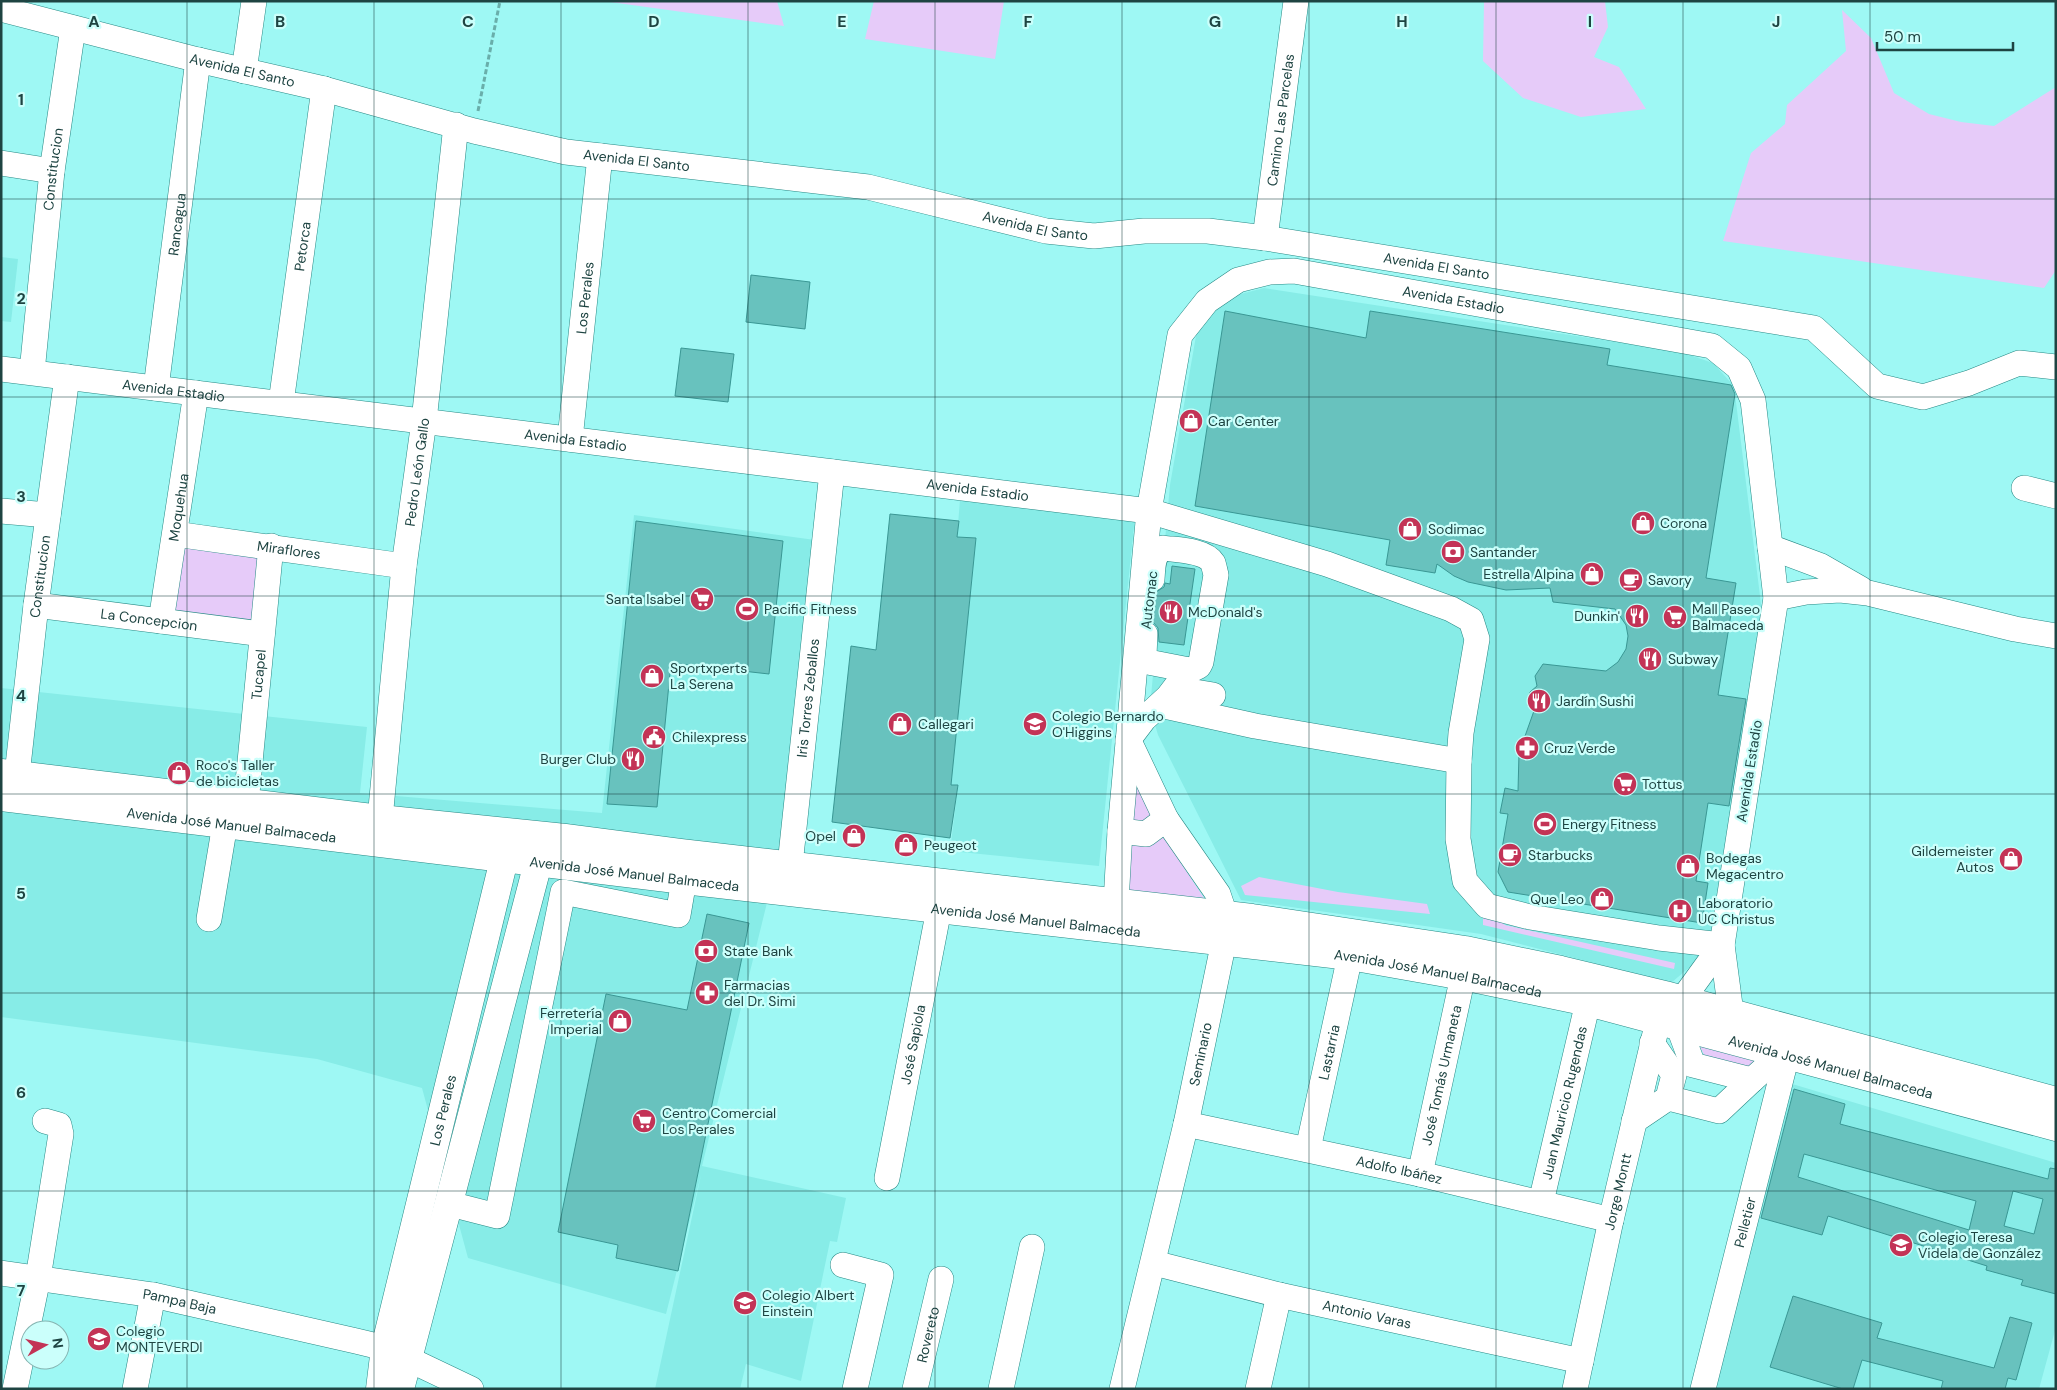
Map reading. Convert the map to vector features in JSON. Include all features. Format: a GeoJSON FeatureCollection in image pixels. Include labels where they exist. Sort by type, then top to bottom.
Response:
{"type":"FeatureCollection","features":[{"type":"Feature","properties":{"kind":"main road","name":"Avenida José Manuel Balmaceda"},"geometry":{"type":"LineString","coordinates":[[9,774],[380,820],[507,845]]}},
{"type":"Feature","properties":{"kind":"main road","name":"Avenida José Manuel Balmaceda"},"geometry":{"type":"LineString","coordinates":[[1,797],[225,824],[542,849],[790,865],[1116,903],[1350,956],[1462,976],[1667,1017],[1731,1013],[2056,1101]]}},
{"type":"Feature","properties":{"kind":"main road","name":"Los Perales"},"geometry":{"type":"LineString","coordinates":[[386,1388],[385,1348],[507,845]]}},
{"type":"Feature","properties":{"kind":"main road","name":"Avenida José Manuel Balmaceda"},"geometry":{"type":"LineString","coordinates":[[542,849],[684,880],[938,909],[1224,928],[1465,950],[1561,970],[1667,1017],[1784,1054],[2056,1127]]}},
{"type":"Feature","properties":{"kind":"main road"},"geometry":{"type":"LineString","coordinates":[[386,1388],[409,1361],[542,849]]}},
{"type":"Feature","properties":{"kind":"main road"},"geometry":{"type":"LineString","coordinates":[[460,1041],[473,1039],[482,1041],[489,1054]]}},
{"type":"Feature","properties":{"kind":"street"},"geometry":{"type":"LineString","coordinates":[[244,71],[254,1]]}},
{"type":"Feature","properties":{"kind":"street","name":"Camino Las Parcelas"},"geometry":{"type":"LineString","coordinates":[[1265,238],[1296,1]]}},
{"type":"Feature","properties":{"kind":"street","name":"Avenida El Santo"},"geometry":{"type":"LineString","coordinates":[[1,8],[198,60],[324,89],[465,128],[566,152],[868,187],[1046,231],[1094,236],[1144,231],[1208,231],[1265,238],[1814,328],[1877,386],[1923,397],[1969,383],[2019,363],[2056,367]]}},
{"type":"Feature","properties":{"kind":"street","name":"Constitucion"},"geometry":{"type":"LineString","coordinates":[[32,372],[52,171],[73,28]]}},
{"type":"Feature","properties":{"kind":"street","name":"Rancagua"},"geometry":{"type":"LineString","coordinates":[[156,388],[198,60]]}},
{"type":"Feature","properties":{"kind":"street","name":"Petorca"},"geometry":{"type":"LineString","coordinates":[[281,404],[324,89]]}},
{"type":"Feature","properties":{"kind":"street","name":"Pedro León Gallo"},"geometry":{"type":"LineString","coordinates":[[380,820],[404,566],[465,128]]}},
{"type":"Feature","properties":{"kind":"street","name":"Los Perales"},"geometry":{"type":"LineString","coordinates":[[570,439],[600,156]]}},
{"type":"Feature","properties":{"kind":"street"},"geometry":{"type":"LineString","coordinates":[[1,163],[52,171]]}},
{"type":"Feature","properties":{"kind":"street","name":"Avenida Estadio"},"geometry":{"type":"LineString","coordinates":[[1116,903],[1120,831],[1149,511],[1180,335],[1207,301],[1238,280],[1269,272],[1294,272],[1712,346],[1739,368],[1753,400],[1776,598],[1722,945],[1731,1013]]}},
{"type":"Feature","properties":{"kind":"street","name":"Avenida Estadio"},"geometry":{"type":"LineString","coordinates":[[1,369],[1149,511]]}},
{"type":"Feature","properties":{"kind":"street","name":"Constitucion"},"geometry":{"type":"LineString","coordinates":[[9,774],[36,605],[67,377]]}},
{"type":"Feature","properties":{"kind":"street","name":"Moquehua"},"geometry":{"type":"LineString","coordinates":[[161,621],[196,393]]}},
{"type":"Feature","properties":{"kind":"street","name":"Iris Torres Zeballos"},"geometry":{"type":"LineString","coordinates":[[790,865],[832,472]]}},
{"type":"Feature","properties":{"kind":"street"},"geometry":{"type":"LineString","coordinates":[[2024,488],[2056,496]]}},
{"type":"Feature","properties":{"kind":"street"},"geometry":{"type":"LineString","coordinates":[[1,511],[48,515]]}},
{"type":"Feature","properties":{"kind":"street"},"geometry":{"type":"LineString","coordinates":[[1149,511],[1203,528],[1240,537],[1360,576],[1451,609],[1471,620],[1477,639],[1459,761],[1458,839],[1465,881],[1487,906],[1530,917],[1659,938],[1722,945]]}},
{"type":"Feature","properties":{"kind":"street"},"geometry":{"type":"LineString","coordinates":[[1200,684],[1201,662],[1216,575],[1212,562],[1199,554],[1203,528]]}},
{"type":"Feature","properties":{"kind":"street","name":"Miraflores"},"geometry":{"type":"LineString","coordinates":[[174,534],[404,566]]}},
{"type":"Feature","properties":{"kind":"street","name":"Tucapel"},"geometry":{"type":"LineString","coordinates":[[246,803],[271,546]]}},
{"type":"Feature","properties":{"kind":"street"},"geometry":{"type":"LineString","coordinates":[[1770,547],[1821,566],[1868,593]]}},
{"type":"Feature","properties":{"kind":"street","name":"Automac"},"geometry":{"type":"LineString","coordinates":[[1199,554],[1163,548],[1155,556],[1144,655],[1148,662],[1200,684]]}},
{"type":"Feature","properties":{"kind":"street"},"geometry":{"type":"LineString","coordinates":[[1776,598],[1806,592],[1832,590],[1868,593],[2015,629],[2056,636]]}},
{"type":"Feature","properties":{"kind":"street","name":"La Concepcion"},"geometry":{"type":"LineString","coordinates":[[36,605],[262,634]]}},
{"type":"Feature","properties":{"kind":"street"},"geometry":{"type":"LineString","coordinates":[[1224,928],[1218,894],[1166,819],[1128,740],[1144,719],[1160,705],[1200,684],[1459,761]]}},
{"type":"Feature","properties":{"kind":"street"},"geometry":{"type":"LineString","coordinates":[[1160,705],[1200,684]]}},
{"type":"Feature","properties":{"kind":"street"},"geometry":{"type":"LineString","coordinates":[[1120,831],[1146,834],[1166,819]]}},
{"type":"Feature","properties":{"kind":"street"},"geometry":{"type":"LineString","coordinates":[[209,919],[225,824]]}},
{"type":"Feature","properties":{"kind":"street"},"geometry":{"type":"LineString","coordinates":[[450,1204],[497,1216],[563,892],[678,915],[684,880]]}},
{"type":"Feature","properties":{"kind":"street","name":"José Sapiola"},"geometry":{"type":"LineString","coordinates":[[887,1178],[938,909]]}},
{"type":"Feature","properties":{"kind":"street","name":"Seminario"},"geometry":{"type":"LineString","coordinates":[[1122,1389],[1154,1263],[1186,1124],[1224,928]]}},
{"type":"Feature","properties":{"kind":"street","name":"Avenida Estadio"},"geometry":{"type":"LineString","coordinates":[[1667,1017],[1722,945]]}},
{"type":"Feature","properties":{"kind":"street","name":"Lastarria"},"geometry":{"type":"LineString","coordinates":[[1308,1149],[1350,956]]}},
{"type":"Feature","properties":{"kind":"street","name":"José Tomás Urmaneta"},"geometry":{"type":"LineString","coordinates":[[1420,1174],[1462,976]]}},
{"type":"Feature","properties":{"kind":"street","name":"Juan Mauricio Rugendas"},"geometry":{"type":"LineString","coordinates":[[1541,1202],[1588,1002]]}},
{"type":"Feature","properties":{"kind":"street"},"geometry":{"type":"LineString","coordinates":[[1667,1017],[1678,1079],[1720,1111],[1752,1080],[1784,1054]]}},
{"type":"Feature","properties":{"kind":"street","name":"Jorge Montt"},"geometry":{"type":"LineString","coordinates":[[1575,1389],[1634,1121],[1667,1017]]}},
{"type":"Feature","properties":{"kind":"street","name":"Pelletier"},"geometry":{"type":"LineString","coordinates":[[1703,1389],[1784,1054]]}},
{"type":"Feature","properties":{"kind":"street"},"geometry":{"type":"LineString","coordinates":[[1634,1121],[1678,1079],[1752,1080]]}},
{"type":"Feature","properties":{"kind":"street"},"geometry":{"type":"LineString","coordinates":[[15,1389],[38,1278],[61,1134],[59,1126],[45,1121]]}},
{"type":"Feature","properties":{"kind":"street","name":"Adolfo Ibáñez"},"geometry":{"type":"LineString","coordinates":[[1186,1124],[1420,1174],[1611,1220]]}},
{"type":"Feature","properties":{"kind":"street"},"geometry":{"type":"LineString","coordinates":[[1001,1389],[1032,1247]]}},
{"type":"Feature","properties":{"kind":"street","name":"Antonio Varas"},"geometry":{"type":"LineString","coordinates":[[1154,1263],[1279,1295],[1581,1361]]}},
{"type":"Feature","properties":{"kind":"street"},"geometry":{"type":"LineString","coordinates":[[843,1265],[881,1275],[855,1389]]}},
{"type":"Feature","properties":{"kind":"street","name":"Pampa Baja"},"geometry":{"type":"LineString","coordinates":[[1,1273],[152,1295],[385,1348],[471,1389]]}},
{"type":"Feature","properties":{"kind":"street","name":"Rovereto"},"geometry":{"type":"LineString","coordinates":[[915,1389],[941,1279]]}},
{"type":"Feature","properties":{"kind":"street"},"geometry":{"type":"LineString","coordinates":[[135,1389],[152,1295]]}},
{"type":"Feature","properties":{"kind":"street"},"geometry":{"type":"LineString","coordinates":[[1258,1389],[1279,1295]]}},
{"type":"Feature","properties":{"kind":"street"},"geometry":{"type":"LineString","coordinates":[[356,1341],[386,1388]]}},
{"type":"Feature","properties":{"kind":"path"},"geometry":{"type":"LineString","coordinates":[[465,128],[500,1]]}},
{"type":"Feature","properties":{"kind":"shaded area"},"geometry":{"type":"Polygon","coordinates":[[[603,1],[777,1],[784,26],[603,1]]]}},
{"type":"Feature","properties":{"kind":"shaded area"},"geometry":{"type":"Polygon","coordinates":[[[874,1],[1004,1],[995,59],[865,39],[874,1]]]}},
{"type":"Feature","properties":{"kind":"shaded area"},"geometry":{"type":"Polygon","coordinates":[[[1484,1],[1605,1],[1608,27],[1594,57],[1619,67],[1646,109],[1581,117],[1523,98],[1483,61],[1484,1]]]}},
{"type":"Feature","properties":{"kind":"shaded area"},"geometry":{"type":"Polygon","coordinates":[[[1842,10],[1871,38],[1894,93],[1929,114],[1961,122],[1994,126],[2056,87],[2056,270],[2044,288],[1723,241],[1751,153],[1785,124],[1787,105],[1846,51],[1842,10]]]}},
{"type":"Feature","properties":{"kind":"shaded area"},"geometry":{"type":"Polygon","coordinates":[[[1,257],[18,259],[11,322],[1,321],[1,257]]]}},
{"type":"Feature","properties":{"kind":"shaded area"},"geometry":{"type":"Polygon","coordinates":[[[1264,288],[1681,352],[1713,363],[1734,386],[1762,612],[1720,941],[1671,983],[1481,934],[1241,900],[1158,735],[1150,708],[1170,485],[1196,336],[1209,312],[1233,296],[1264,288]]]}},
{"type":"Feature","properties":{"kind":"shaded area","name":"Colegio Bernardo O'Higgins"},"geometry":{"type":"Polygon","coordinates":[[[960,500],[1135,516],[1099,866],[950,851],[958,786],[951,785],[976,539],[957,537],[960,500]]]}},
{"type":"Feature","properties":{"kind":"shaded area"},"geometry":{"type":"Polygon","coordinates":[[[634,515],[815,540],[784,834],[702,1166],[846,1198],[837,1242],[830,1241],[801,1381],[746,1364],[740,1389],[655,1389],[701,1175],[666,1314],[468,1258],[422,1088],[317,1059],[1,1017],[1,688],[367,727],[360,793],[602,813],[634,515]]]}},
{"type":"Feature","properties":{"kind":"shaded area"},"geometry":{"type":"Polygon","coordinates":[[[182,541],[268,556],[255,627],[174,616],[182,541]]]}},
{"type":"Feature","properties":{"kind":"shaded area"},"geometry":{"type":"Polygon","coordinates":[[[1130,763],[1153,820],[1143,825],[1130,821],[1130,763]]]}},
{"type":"Feature","properties":{"kind":"shaded area"},"geometry":{"type":"Polygon","coordinates":[[[1160,831],[1204,898],[1124,893],[1125,838],[1160,831]]]}},
{"type":"Feature","properties":{"kind":"shaded area"},"geometry":{"type":"Polygon","coordinates":[[[1259,877],[1338,892],[1427,904],[1430,914],[1245,895],[1241,886],[1259,877]]]}},
{"type":"Feature","properties":{"kind":"shaded area"},"geometry":{"type":"Polygon","coordinates":[[[1493,915],[1505,925],[1675,963],[1674,969],[1483,925],[1483,917],[1493,915]]]}},
{"type":"Feature","properties":{"kind":"shaded area"},"geometry":{"type":"Polygon","coordinates":[[[1695,1036],[1768,1055],[1753,1068],[1704,1055],[1695,1036]]]}},
{"type":"Feature","properties":{"kind":"shaded area","name":"Colegio Teresa Videla de González"},"geometry":{"type":"Polygon","coordinates":[[[1789,1083],[2056,1163],[2056,1327],[2039,1389],[1708,1389],[1789,1083]]]}},
{"type":"Feature","properties":{"kind":"building"},"geometry":{"type":"Polygon","coordinates":[[[751,275],[810,282],[805,329],[746,322],[751,275]]]}},
{"type":"Feature","properties":{"kind":"building","name":"Mall Paseo Balmaceda"},"geometry":{"type":"Polygon","coordinates":[[[1225,311],[1366,338],[1370,311],[1610,349],[1607,365],[1731,385],[1735,394],[1706,578],[1736,583],[1718,695],[1746,699],[1729,806],[1708,803],[1696,881],[1708,883],[1702,923],[1508,892],[1498,872],[1508,814],[1500,813],[1505,788],[1518,791],[1519,753],[1535,708],[1528,706],[1530,692],[1537,686],[1535,676],[1543,664],[1606,671],[1618,662],[1626,649],[1628,636],[1626,625],[1615,609],[1553,602],[1550,588],[1506,590],[1468,582],[1454,576],[1437,564],[1435,573],[1386,565],[1390,540],[1195,506],[1225,311]]]}},
{"type":"Feature","properties":{"kind":"building"},"geometry":{"type":"Polygon","coordinates":[[[681,348],[734,354],[728,402],[675,396],[681,348]]]}},
{"type":"Feature","properties":{"kind":"building","name":"Callegari"},"geometry":{"type":"Polygon","coordinates":[[[890,514],[959,521],[957,537],[976,538],[951,785],[958,785],[950,838],[832,822],[851,646],[876,650],[890,514]]]}},
{"type":"Feature","properties":{"kind":"building","name":"Santa Isabel"},"geometry":{"type":"Polygon","coordinates":[[[636,521],[783,541],[769,674],[671,663],[657,807],[607,804],[636,521]]]}},
{"type":"Feature","properties":{"kind":"building","name":"McDonald's"},"geometry":{"type":"Polygon","coordinates":[[[1172,566],[1195,569],[1184,645],[1159,642],[1158,628],[1153,622],[1156,592],[1164,587],[1165,583],[1170,584],[1172,566]]]}},
{"type":"Feature","properties":{"kind":"building","name":"Centro Comercial Los Perales"},"geometry":{"type":"Polygon","coordinates":[[[707,914],[749,923],[678,1271],[616,1258],[618,1245],[558,1232],[606,994],[687,1010],[707,914]]]}},
{"type":"Feature","properties":{"kind":"building"},"geometry":{"type":"Polygon","coordinates":[[[1794,1089],[1845,1104],[1840,1124],[2048,1179],[2050,1168],[2056,1169],[2056,1294],[2021,1285],[2023,1280],[1986,1270],[1987,1266],[1828,1216],[1822,1235],[1761,1218],[1794,1089]],[[1804,1154],[1798,1177],[1969,1230],[1976,1201],[1804,1154]],[[2013,1191],[2004,1226],[2034,1234],[2043,1199],[2013,1191]]]}},
{"type":"Feature","properties":{"kind":"building"},"geometry":{"type":"Polygon","coordinates":[[[1793,1296],[1882,1323],[1877,1338],[1994,1368],[2010,1317],[2032,1323],[2016,1380],[2008,1378],[2005,1389],[1941,1389],[1943,1381],[1862,1360],[1853,1389],[1843,1389],[1770,1367],[1793,1296]]]}},
{"type":"Feature","properties":{"kind":"place","name":"Car Center"},"geometry":{"type":"Point","coordinates":[1191,421]}},
{"type":"Feature","properties":{"kind":"place","name":"Corona"},"geometry":{"type":"Point","coordinates":[1643,523]}},
{"type":"Feature","properties":{"kind":"place","name":"Sodimac"},"geometry":{"type":"Point","coordinates":[1410,529]}},
{"type":"Feature","properties":{"kind":"place","name":"Santander"},"geometry":{"type":"Point","coordinates":[1453,552]}},
{"type":"Feature","properties":{"kind":"place","name":"Estrella Alpina"},"geometry":{"type":"Point","coordinates":[1592,574]}},
{"type":"Feature","properties":{"kind":"place","name":"Savory"},"geometry":{"type":"Point","coordinates":[1631,580]}},
{"type":"Feature","properties":{"kind":"place","name":"Santa Isabel"},"geometry":{"type":"Point","coordinates":[702,599]}},
{"type":"Feature","properties":{"kind":"place","name":"Pacific Fitness"},"geometry":{"type":"Point","coordinates":[747,609]}},
{"type":"Feature","properties":{"kind":"place","name":"McDonald's"},"geometry":{"type":"Point","coordinates":[1171,612]}},
{"type":"Feature","properties":{"kind":"place","name":"Dunkin'"},"geometry":{"type":"Point","coordinates":[1637,616]}},
{"type":"Feature","properties":{"kind":"place","name":"Mall Paseo Balmaceda"},"geometry":{"type":"Point","coordinates":[1675,617]}},
{"type":"Feature","properties":{"kind":"place","name":"Subway"},"geometry":{"type":"Point","coordinates":[1650,659]}},
{"type":"Feature","properties":{"kind":"place","name":"Sportxperts La Serena"},"geometry":{"type":"Point","coordinates":[652,676]}},
{"type":"Feature","properties":{"kind":"place","name":"Jardín Sushi"},"geometry":{"type":"Point","coordinates":[1539,701]}},
{"type":"Feature","properties":{"kind":"place","name":"Callegari"},"geometry":{"type":"Point","coordinates":[900,724]}},
{"type":"Feature","properties":{"kind":"place","name":"Colegio Bernardo O'Higgins"},"geometry":{"type":"Point","coordinates":[1035,724]}},
{"type":"Feature","properties":{"kind":"place","name":"Chilexpress"},"geometry":{"type":"Point","coordinates":[654,737]}},
{"type":"Feature","properties":{"kind":"place","name":"Cruz Verde"},"geometry":{"type":"Point","coordinates":[1527,748]}},
{"type":"Feature","properties":{"kind":"place","name":"Burger Club"},"geometry":{"type":"Point","coordinates":[633,759]}},
{"type":"Feature","properties":{"kind":"place","name":"Roco's Taller de bicicletas"},"geometry":{"type":"Point","coordinates":[179,773]}},
{"type":"Feature","properties":{"kind":"place","name":"Tottus"},"geometry":{"type":"Point","coordinates":[1625,784]}},
{"type":"Feature","properties":{"kind":"place","name":"Energy Fitness"},"geometry":{"type":"Point","coordinates":[1545,824]}},
{"type":"Feature","properties":{"kind":"place","name":"Opel"},"geometry":{"type":"Point","coordinates":[854,836]}},
{"type":"Feature","properties":{"kind":"place","name":"Peugeot"},"geometry":{"type":"Point","coordinates":[906,845]}},
{"type":"Feature","properties":{"kind":"place","name":"Starbucks"},"geometry":{"type":"Point","coordinates":[1510,855]}},
{"type":"Feature","properties":{"kind":"place","name":"Gildemeister Autos"},"geometry":{"type":"Point","coordinates":[2011,859]}},
{"type":"Feature","properties":{"kind":"place","name":"Bodegas Megacentro"},"geometry":{"type":"Point","coordinates":[1688,866]}},
{"type":"Feature","properties":{"kind":"place","name":"Que Leo"},"geometry":{"type":"Point","coordinates":[1602,899]}},
{"type":"Feature","properties":{"kind":"place","name":"Laboratorio UC Christus"},"geometry":{"type":"Point","coordinates":[1680,911]}},
{"type":"Feature","properties":{"kind":"place","name":"State Bank"},"geometry":{"type":"Point","coordinates":[706,951]}},
{"type":"Feature","properties":{"kind":"place","name":"Farmacias del Dr. Simi"},"geometry":{"type":"Point","coordinates":[707,993]}},
{"type":"Feature","properties":{"kind":"place","name":"Ferretería Imperial"},"geometry":{"type":"Point","coordinates":[620,1021]}},
{"type":"Feature","properties":{"kind":"place","name":"Centro Comercial Los Perales"},"geometry":{"type":"Point","coordinates":[644,1121]}},
{"type":"Feature","properties":{"kind":"place","name":"Colegio Teresa Videla de González"},"geometry":{"type":"Point","coordinates":[1901,1245]}},
{"type":"Feature","properties":{"kind":"place","name":"Colegio Albert Einstein"},"geometry":{"type":"Point","coordinates":[745,1303]}},
{"type":"Feature","properties":{"kind":"place","name":"Colegio MONTEVERDI"},"geometry":{"type":"Point","coordinates":[99,1339]}}]}
